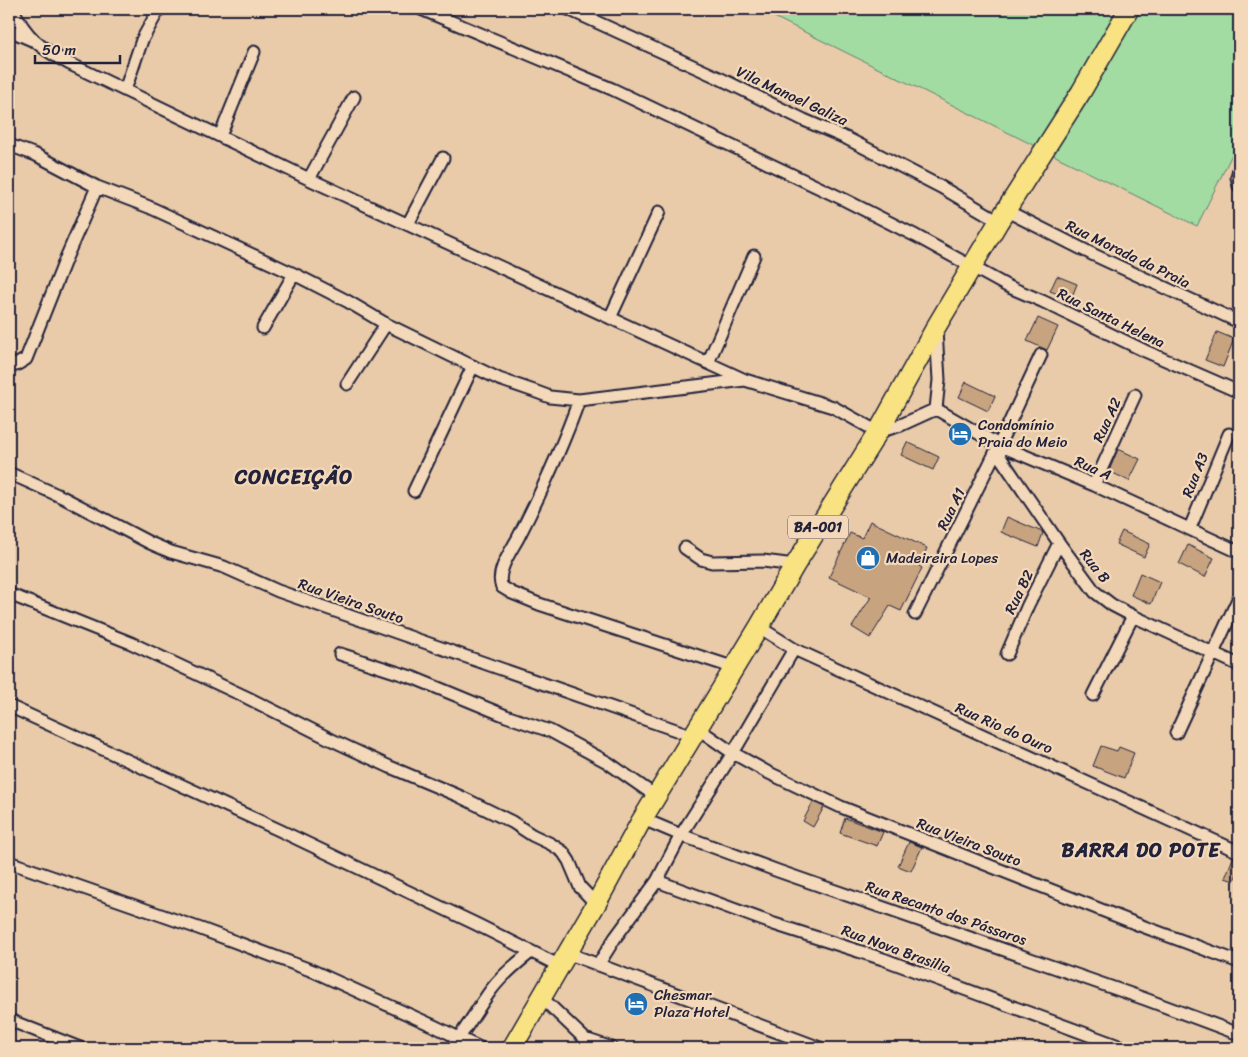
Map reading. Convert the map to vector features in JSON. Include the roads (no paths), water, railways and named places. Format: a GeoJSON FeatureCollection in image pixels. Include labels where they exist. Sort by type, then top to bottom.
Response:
{"type":"FeatureCollection","features":[{"type":"Feature","properties":{"kind":"main road","name":"BA-001"},"geometry":{"type":"LineString","coordinates":[[512,1048],[643,819],[760,627],[795,565],[878,432],[936,326],[1002,215],[1081,92],[1130,9]]}},
{"type":"Feature","properties":{"kind":"street"},"geometry":{"type":"LineString","coordinates":[[13,9],[17,18],[34,41],[43,50],[68,64],[309,179],[745,380],[833,407],[878,432],[901,425],[936,408],[939,380],[936,326]]}},
{"type":"Feature","properties":{"kind":"street"},"geometry":{"type":"LineString","coordinates":[[125,90],[142,40],[159,9]]}},
{"type":"Feature","properties":{"kind":"street","name":"Rua Santa Helena"},"geometry":{"type":"LineString","coordinates":[[421,9],[612,89],[845,200],[1007,286],[1060,309],[1145,351],[1239,392]]}},
{"type":"Feature","properties":{"kind":"street","name":"Vila Manoel Galiza"},"geometry":{"type":"LineString","coordinates":[[568,9],[848,139],[1002,215]]}},
{"type":"Feature","properties":{"kind":"street"},"geometry":{"type":"LineString","coordinates":[[9,30],[34,41]]}},
{"type":"Feature","properties":{"kind":"street"},"geometry":{"type":"LineString","coordinates":[[220,136],[254,52]]}},
{"type":"Feature","properties":{"kind":"street"},"geometry":{"type":"LineString","coordinates":[[309,179],[354,96]]}},
{"type":"Feature","properties":{"kind":"street"},"geometry":{"type":"LineString","coordinates":[[10,148],[36,155],[97,187],[149,208],[294,274],[386,324],[499,379],[534,391],[550,396],[579,400],[745,380]]}},
{"type":"Feature","properties":{"kind":"street"},"geometry":{"type":"LineString","coordinates":[[408,224],[443,158]]}},
{"type":"Feature","properties":{"kind":"street"},"geometry":{"type":"LineString","coordinates":[[1238,171],[1237,182],[1239,186]]}},
{"type":"Feature","properties":{"kind":"street"},"geometry":{"type":"LineString","coordinates":[[9,363],[16,365],[26,359],[97,187]]}},
{"type":"Feature","properties":{"kind":"street"},"geometry":{"type":"LineString","coordinates":[[610,318],[658,212]]}},
{"type":"Feature","properties":{"kind":"street","name":"Rua Morada da Praia"},"geometry":{"type":"LineString","coordinates":[[1002,215],[1239,322]]}},
{"type":"Feature","properties":{"kind":"street"},"geometry":{"type":"LineString","coordinates":[[708,363],[754,256]]}},
{"type":"Feature","properties":{"kind":"street"},"geometry":{"type":"LineString","coordinates":[[263,328],[294,274]]}},
{"type":"Feature","properties":{"kind":"street"},"geometry":{"type":"LineString","coordinates":[[347,384],[386,324]]}},
{"type":"Feature","properties":{"kind":"street","name":"Rua A1"},"geometry":{"type":"LineString","coordinates":[[915,614],[998,448],[1041,355]]}},
{"type":"Feature","properties":{"kind":"street"},"geometry":{"type":"LineString","coordinates":[[414,491],[473,366]]}},
{"type":"Feature","properties":{"kind":"street","name":"Rua A2"},"geometry":{"type":"LineString","coordinates":[[1094,485],[1135,395]]}},
{"type":"Feature","properties":{"kind":"street"},"geometry":{"type":"LineString","coordinates":[[579,400],[546,482],[506,560],[499,578],[502,587],[512,593],[564,613],[735,668]]}},
{"type":"Feature","properties":{"kind":"street","name":"Rua A"},"geometry":{"type":"LineString","coordinates":[[936,408],[998,448],[1094,485],[1239,552]]}},
{"type":"Feature","properties":{"kind":"street","name":"Rua A3"},"geometry":{"type":"LineString","coordinates":[[1190,528],[1229,434]]}},
{"type":"Feature","properties":{"kind":"street","name":"Rua B"},"geometry":{"type":"LineString","coordinates":[[998,448],[1059,543],[1095,592],[1112,605],[1133,616],[1239,665]]}},
{"type":"Feature","properties":{"kind":"street","name":"Rua Vieira Souto"},"geometry":{"type":"LineString","coordinates":[[9,473],[62,497],[131,534],[172,552],[224,566],[278,591],[695,732],[767,772],[877,822],[1239,962]]}},
{"type":"Feature","properties":{"kind":"street","name":"Rua B2"},"geometry":{"type":"LineString","coordinates":[[1007,654],[1028,605],[1059,543]]}},
{"type":"Feature","properties":{"kind":"street"},"geometry":{"type":"LineString","coordinates":[[686,548],[701,558],[712,562],[764,561],[795,565]]}},
{"type":"Feature","properties":{"kind":"street"},"geometry":{"type":"LineString","coordinates":[[9,594],[131,643],[340,744],[459,796],[512,822],[563,852],[580,887],[596,904]]}},
{"type":"Feature","properties":{"kind":"street"},"geometry":{"type":"LineString","coordinates":[[1176,733],[1239,597]]}},
{"type":"Feature","properties":{"kind":"street"},"geometry":{"type":"LineString","coordinates":[[1093,694],[1133,616]]}},
{"type":"Feature","properties":{"kind":"street","name":"Rua Rio do Ouro"},"geometry":{"type":"LineString","coordinates":[[760,627],[794,649],[1239,852]]}},
{"type":"Feature","properties":{"kind":"street"},"geometry":{"type":"LineString","coordinates":[[598,965],[656,881],[681,835],[734,753],[794,649]]}},
{"type":"Feature","properties":{"kind":"street"},"geometry":{"type":"LineString","coordinates":[[340,654],[414,678],[506,716],[550,731],[612,765],[657,796]]}},
{"type":"Feature","properties":{"kind":"street"},"geometry":{"type":"LineString","coordinates":[[9,706],[296,838],[531,952],[598,965],[820,1048]]}},
{"type":"Feature","properties":{"kind":"street","name":"Rua Recanto dos Pássaros"},"geometry":{"type":"LineString","coordinates":[[643,819],[778,871],[1145,999],[1239,1034]]}},
{"type":"Feature","properties":{"kind":"street"},"geometry":{"type":"LineString","coordinates":[[9,862],[201,929],[313,971],[480,1048]]}},
{"type":"Feature","properties":{"kind":"street","name":"Rua Nova Brasilia"},"geometry":{"type":"LineString","coordinates":[[656,881],[774,924],[882,959],[1124,1048]]}},
{"type":"Feature","properties":{"kind":"street"},"geometry":{"type":"LineString","coordinates":[[450,1048],[459,1039],[496,983],[531,952]]}},
{"type":"Feature","properties":{"kind":"street"},"geometry":{"type":"LineString","coordinates":[[541,997],[585,1039],[612,1048]]}},
{"type":"Feature","properties":{"kind":"street"},"geometry":{"type":"LineString","coordinates":[[9,1020],[80,1048]]}},
{"type":"Feature","properties":{"kind":"place","name":"Condomínio Praia do Meio"},"geometry":{"type":"Point","coordinates":[960,434]}},
{"type":"Feature","properties":{"kind":"place","name":"Madeireira Lopes"},"geometry":{"type":"Point","coordinates":[868,558]}},
{"type":"Feature","properties":{"kind":"place","name":"Chesmar Plaza Hotel"},"geometry":{"type":"Point","coordinates":[636,1004]}},
{"type":"Feature","properties":{"kind":"district","name":"CONCEIÇÃO"},"geometry":{"type":"Point","coordinates":[294,477]}},
{"type":"Feature","properties":{"kind":"district","name":"BARRA DO POTE"},"geometry":{"type":"Point","coordinates":[1141,850]}}]}
